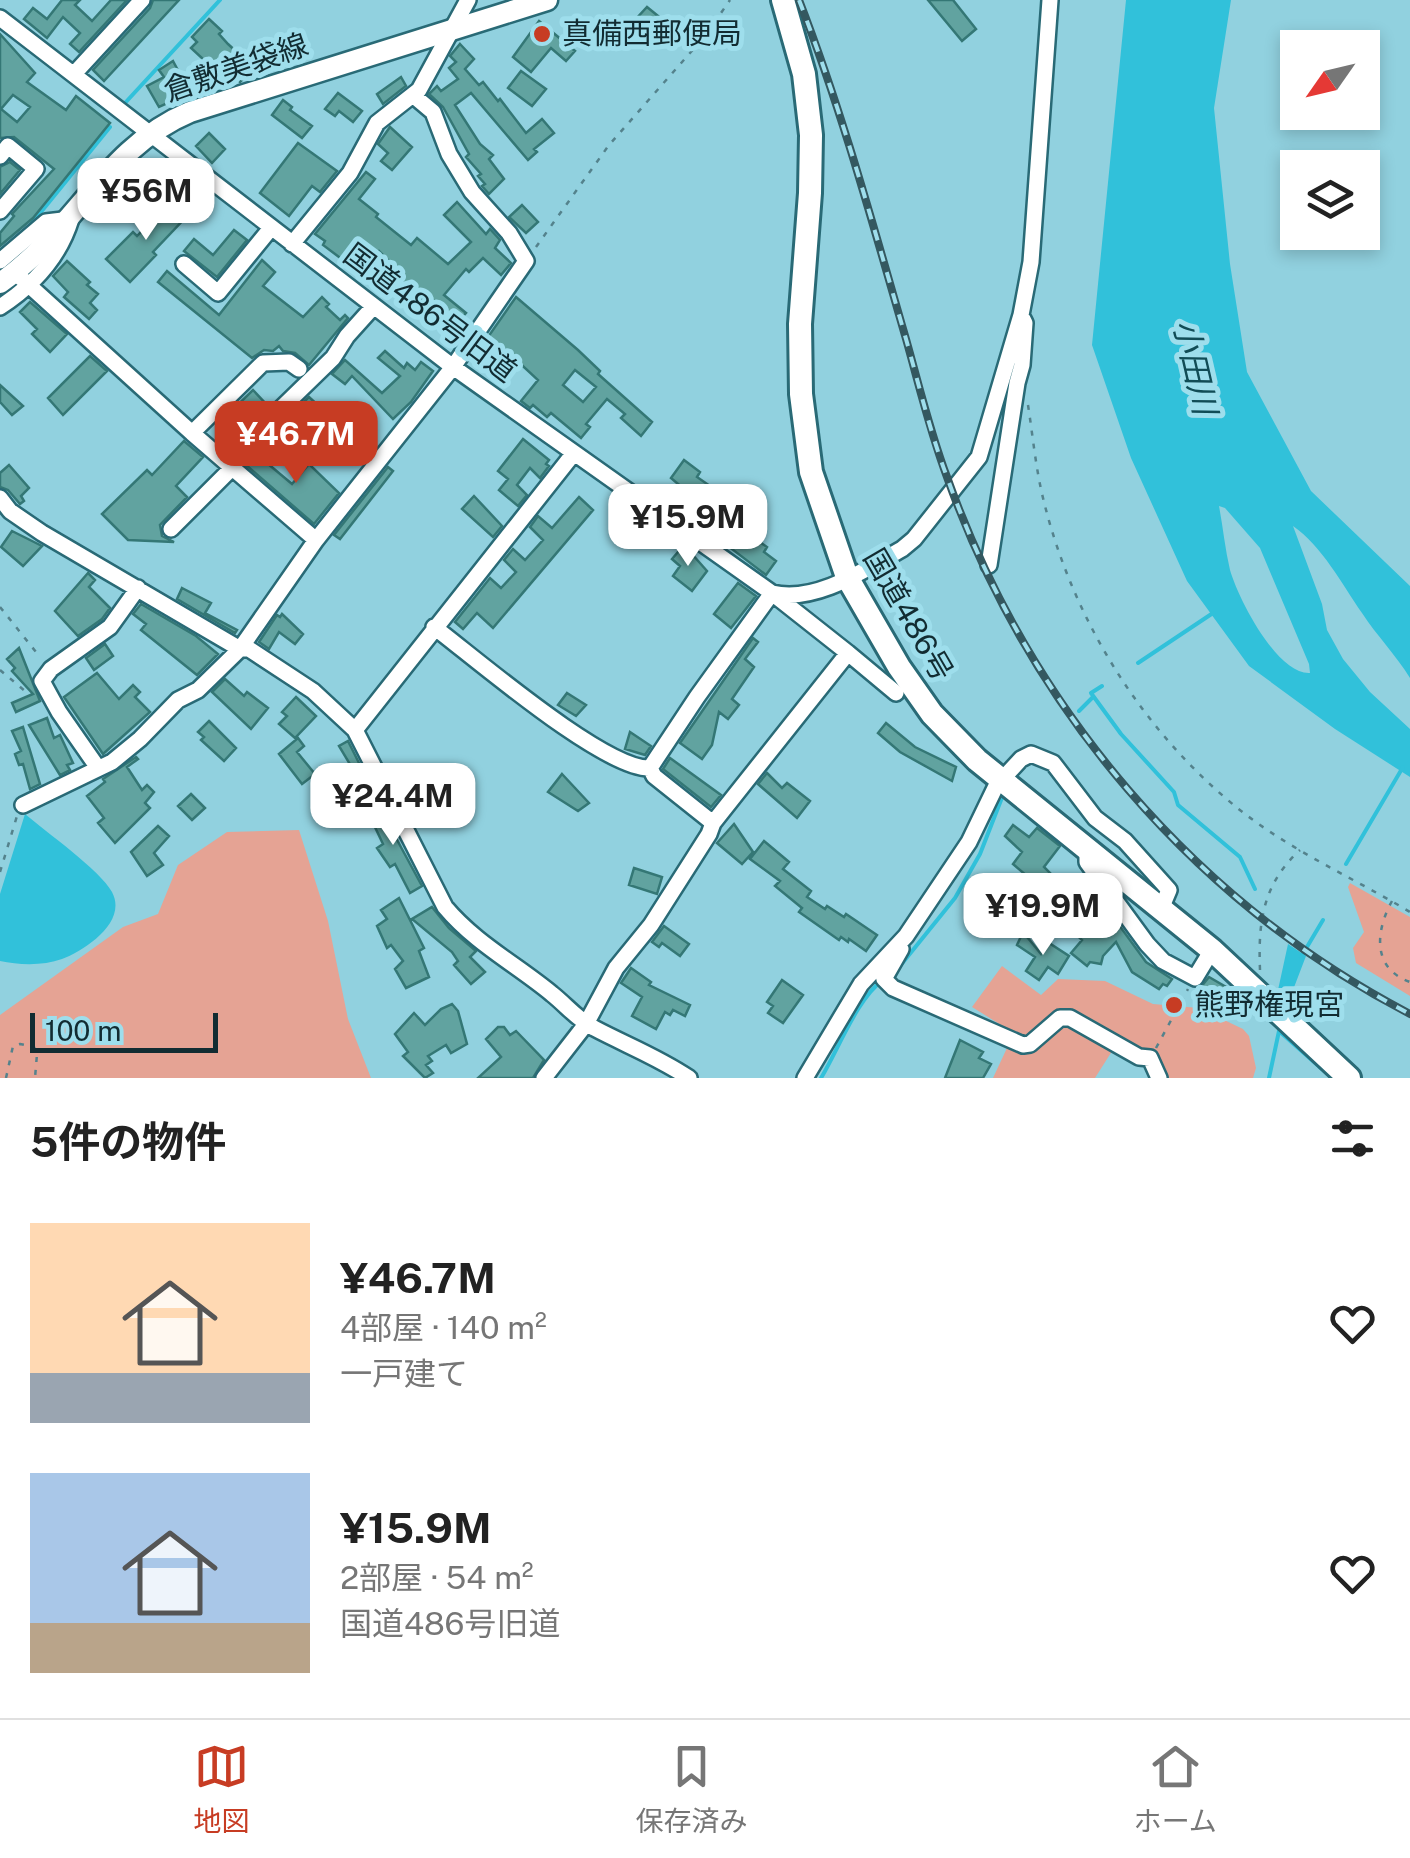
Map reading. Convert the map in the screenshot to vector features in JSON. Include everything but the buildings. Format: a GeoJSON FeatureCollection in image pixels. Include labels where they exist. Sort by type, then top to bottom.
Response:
{"type":"FeatureCollection","features":[{"type":"Feature","properties":{"kind":"highway","name":"国道486号"},"geometry":{"type":"LineString","coordinates":[[783,0],[804,74],[811,135],[800,324],[801,394],[811,472],[847,577],[869,619],[932,714],[977,760],[1212,950],[1349,1078]]}},
{"type":"Feature","properties":{"kind":"main road","name":"倉敷美袋線"},"geometry":{"type":"LineString","coordinates":[[2,266],[36,256],[126,152],[149,132],[190,112],[546,0]]}},
{"type":"Feature","properties":{"kind":"street"},"geometry":{"type":"LineString","coordinates":[[74,74],[142,0]]}},
{"type":"Feature","properties":{"kind":"street"},"geometry":{"type":"LineString","coordinates":[[292,244],[350,172],[378,123],[414,96],[468,0]]}},
{"type":"Feature","properties":{"kind":"street"},"geometry":{"type":"LineString","coordinates":[[650,768],[772,593],[806,594],[893,554],[914,539],[971,470],[987,434],[1031,262],[1050,0]]}},
{"type":"Feature","properties":{"kind":"street","name":"国道486号旧道"},"geometry":{"type":"LineString","coordinates":[[0,18],[453,366],[772,593],[896,693]]}},
{"type":"Feature","properties":{"kind":"street"},"geometry":{"type":"LineString","coordinates":[[22,805],[112,762],[240,649],[316,540],[453,366],[526,260],[509,233],[472,192],[448,154],[434,112],[414,96]]}},
{"type":"Feature","properties":{"kind":"street"},"geometry":{"type":"LineString","coordinates":[[0,156],[8,146],[36,169],[0,211]]}},
{"type":"Feature","properties":{"kind":"street"},"geometry":{"type":"LineString","coordinates":[[0,308],[62,247],[71,219]]}},
{"type":"Feature","properties":{"kind":"street"},"geometry":{"type":"LineString","coordinates":[[184,264],[218,292],[271,228]]}},
{"type":"Feature","properties":{"kind":"street"},"geometry":{"type":"LineString","coordinates":[[26,282],[192,434],[316,540]]}},
{"type":"Feature","properties":{"kind":"street"},"geometry":{"type":"LineString","coordinates":[[170,529],[232,468],[262,428],[333,358],[374,306]]}},
{"type":"Feature","properties":{"kind":"street"},"geometry":{"type":"LineString","coordinates":[[989,565],[1022,365],[1026,322],[1020,315]]}},
{"type":"Feature","properties":{"kind":"street"},"geometry":{"type":"LineString","coordinates":[[192,434],[264,363],[289,362],[299,370]]}},
{"type":"Feature","properties":{"kind":"street"},"geometry":{"type":"LineString","coordinates":[[1022,365],[1026,383]]}},
{"type":"Feature","properties":{"kind":"street"},"geometry":{"type":"LineString","coordinates":[[355,730],[574,453]]}},
{"type":"Feature","properties":{"kind":"street"},"geometry":{"type":"LineString","coordinates":[[0,498],[10,511],[42,533],[240,649],[249,648],[313,691],[355,730],[445,907],[586,1024],[659,1058],[689,1078]]}},
{"type":"Feature","properties":{"kind":"street"},"geometry":{"type":"LineString","coordinates":[[98,768],[59,712],[46,675],[110,626],[138,588]]}},
{"type":"Feature","properties":{"kind":"street"},"geometry":{"type":"LineString","coordinates":[[434,626],[592,747],[631,766],[650,768]]}},
{"type":"Feature","properties":{"kind":"street"},"geometry":{"type":"LineString","coordinates":[[544,1078],[586,1024],[616,968],[651,925],[714,824],[848,653]]}},
{"type":"Feature","properties":{"kind":"street"},"geometry":{"type":"LineString","coordinates":[[1158,1078],[1150,1058],[1140,1057],[1070,1018],[1060,1018],[1030,1044],[1023,1045],[884,980],[906,936],[969,842],[1000,780],[1021,758],[1031,754],[1053,763],[1095,818],[1124,841],[1170,890],[1161,908]]}},
{"type":"Feature","properties":{"kind":"street"},"geometry":{"type":"LineString","coordinates":[[650,768],[654,776],[714,824]]}},
{"type":"Feature","properties":{"kind":"street"},"geometry":{"type":"LineString","coordinates":[[1087,848],[1087,862],[1162,961],[1195,978],[1212,950]]}},
{"type":"Feature","properties":{"kind":"street"},"geometry":{"type":"LineString","coordinates":[[805,1078],[862,984],[906,936]]}},
{"type":"Feature","properties":{"kind":"path"},"geometry":{"type":"LineString","coordinates":[[526,260],[609,145],[706,36],[730,0]]}},
{"type":"Feature","properties":{"kind":"path"},"geometry":{"type":"LineString","coordinates":[[1026,383],[1044,501],[1066,574],[1120,677],[1157,729],[1194,770],[1238,808],[1301,850],[1410,912]]}},
{"type":"Feature","properties":{"kind":"path"},"geometry":{"type":"LineString","coordinates":[[0,607],[46,675],[25,690],[0,670]]}},
{"type":"Feature","properties":{"kind":"path"},"geometry":{"type":"LineString","coordinates":[[0,872],[22,805]]}},
{"type":"Feature","properties":{"kind":"path"},"geometry":{"type":"LineString","coordinates":[[1257,991],[1259,944],[1272,882],[1301,850]]}},
{"type":"Feature","properties":{"kind":"path"},"geometry":{"type":"LineString","coordinates":[[1392,901],[1380,926],[1379,944],[1391,969],[1410,982]]}},
{"type":"Feature","properties":{"kind":"path"},"geometry":{"type":"LineString","coordinates":[[1150,1058],[1195,978]]}},
{"type":"Feature","properties":{"kind":"path"},"geometry":{"type":"LineString","coordinates":[[6,1078],[13,1046],[20,1044],[34,1047],[36,1078]]}},
{"type":"Feature","properties":{"kind":"shaded area"},"geometry":{"type":"Polygon","coordinates":[[[299,830],[328,921],[348,1019],[371,1078],[0,1078],[0,1015],[123,927],[158,914],[178,865],[227,832],[299,830]]]}},
{"type":"Feature","properties":{"kind":"shaded area"},"geometry":{"type":"Polygon","coordinates":[[[1350,883],[1410,917],[1410,996],[1356,963],[1353,948],[1364,932],[1348,887],[1350,883]]]}},
{"type":"Feature","properties":{"kind":"shaded area"},"geometry":{"type":"Polygon","coordinates":[[[1002,966],[1041,995],[1058,979],[1105,981],[1153,1004],[1199,1008],[1243,1029],[1249,1036],[1256,1068],[1253,1078],[1165,1078],[1114,1048],[1095,1078],[993,1078],[1014,1033],[972,1007],[1002,966]]]}},
{"type":"Feature","properties":{"kind":"water","name":"小田川"},"geometry":{"type":"Polygon","coordinates":[[[1126,0],[1231,0],[1214,108],[1230,264],[1247,372],[1311,491],[1410,586],[1410,678],[1322,555],[1293,526],[1322,604],[1327,630],[1343,659],[1370,692],[1410,729],[1410,777],[1335,729],[1249,666],[1187,581],[1131,458],[1092,345],[1126,0]],[[1219,506],[1230,570],[1241,598],[1272,649],[1297,670],[1310,673],[1260,548],[1219,506]]]}},
{"type":"Feature","properties":{"kind":"water"},"geometry":{"type":"Polygon","coordinates":[[[25,814],[96,873],[112,892],[115,903],[109,924],[92,942],[47,963],[0,961],[0,894],[25,814]]]}},
{"type":"Feature","properties":{"kind":"water"},"geometry":{"type":"Polygon","coordinates":[[[1288,944],[1306,956],[1288,1003],[1283,1003],[1284,993],[1278,990],[1288,944]]]}},
{"type":"Feature","properties":{"kind":"waterway"},"geometry":{"type":"LineString","coordinates":[[125,103],[220,0]]}},
{"type":"Feature","properties":{"kind":"waterway"},"geometry":{"type":"LineString","coordinates":[[28,228],[110,127]]}},
{"type":"Feature","properties":{"kind":"waterway"},"geometry":{"type":"LineString","coordinates":[[1138,663],[1213,613]]}},
{"type":"Feature","properties":{"kind":"waterway"},"geometry":{"type":"LineString","coordinates":[[1102,686],[1091,693],[1121,734],[1174,792],[1178,805],[1240,857],[1255,889]]}},
{"type":"Feature","properties":{"kind":"waterway"},"geometry":{"type":"LineString","coordinates":[[1079,711],[1093,697]]}},
{"type":"Feature","properties":{"kind":"waterway"},"geometry":{"type":"LineString","coordinates":[[1346,864],[1403,767]]}},
{"type":"Feature","properties":{"kind":"waterway"},"geometry":{"type":"LineString","coordinates":[[900,966],[955,898],[980,854],[1003,795]]}},
{"type":"Feature","properties":{"kind":"waterway"},"geometry":{"type":"LineString","coordinates":[[1301,957],[1323,920]]}},
{"type":"Feature","properties":{"kind":"waterway"},"geometry":{"type":"LineString","coordinates":[[821,1078],[856,1012],[882,981]]}},
{"type":"Feature","properties":{"kind":"waterway"},"geometry":{"type":"LineString","coordinates":[[1269,1078],[1279,1031],[1332,1078]]}},
{"type":"Feature","properties":{"kind":"railway"},"geometry":{"type":"LineString","coordinates":[[799,0],[856,168],[941,460],[982,561],[1023,642],[1072,718],[1128,789],[1190,855],[1258,915],[1331,968],[1410,1014]]}},
{"type":"Feature","properties":{"kind":"place","name":"真備西郵便局"},"geometry":{"type":"Point","coordinates":[542,34]}},
{"type":"Feature","properties":{"kind":"place","name":"熊野権現宮"},"geometry":{"type":"Point","coordinates":[1174,1005]}}]}
